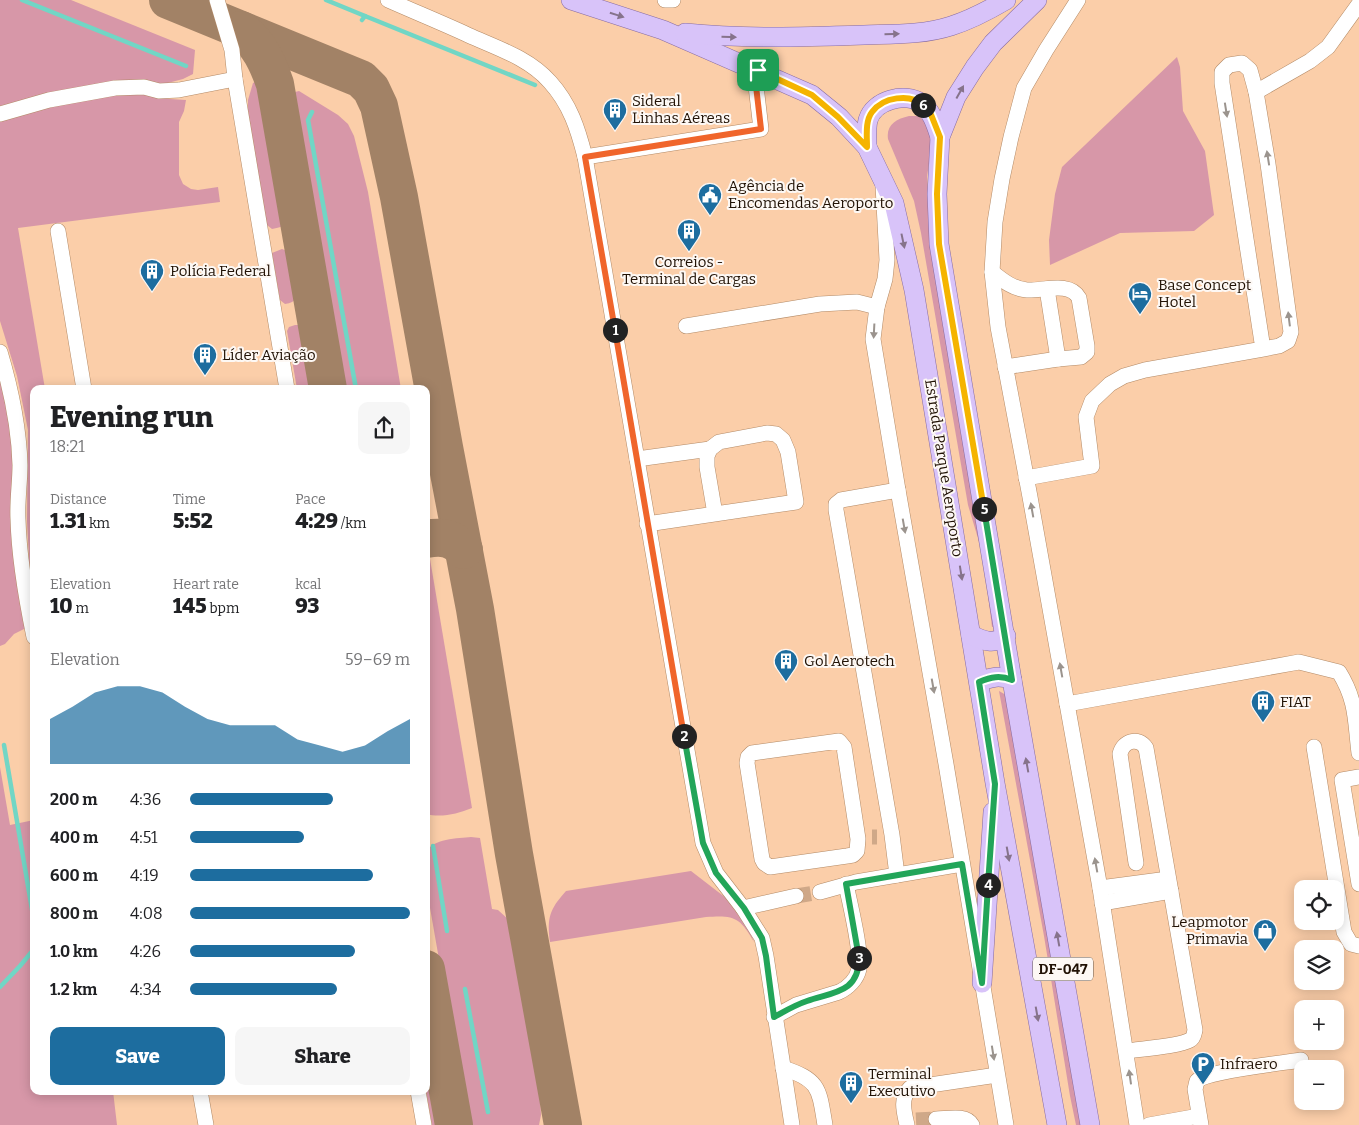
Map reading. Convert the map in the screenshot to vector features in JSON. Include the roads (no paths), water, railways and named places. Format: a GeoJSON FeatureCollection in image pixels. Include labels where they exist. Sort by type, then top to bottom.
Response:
{"type":"FeatureCollection","features":[{"type":"Feature","properties":{"kind":"main road","name":"Estrada Parque Aeroporto"},"geometry":{"type":"LineString","coordinates":[[571,0],[663,30],[812,95],[838,117],[867,147],[894,203],[914,290],[995,784],[1057,1125]]}},
{"type":"Feature","properties":{"kind":"main road"},"geometry":{"type":"LineString","coordinates":[[663,30],[728,37],[917,33],[951,26],[1006,0]]}},
{"type":"Feature","properties":{"kind":"main road","name":"DF-047"},"geometry":{"type":"LineString","coordinates":[[1037,0],[993,43],[974,66],[956,97],[940,137],[937,194],[939,244],[1012,680],[1090,1125]]}},
{"type":"Feature","properties":{"kind":"main road"},"geometry":{"type":"LineString","coordinates":[[867,147],[868,120],[872,112],[879,106],[899,98],[907,97],[921,103],[930,112],[940,137]]}},
{"type":"Feature","properties":{"kind":"main road"},"geometry":{"type":"LineString","coordinates":[[971,635],[985,641],[994,642],[1006,636]]}},
{"type":"Feature","properties":{"kind":"main road"},"geometry":{"type":"LineString","coordinates":[[979,682],[998,676],[1012,680]]}},
{"type":"Feature","properties":{"kind":"main road"},"geometry":{"type":"LineString","coordinates":[[982,983],[995,784]]}},
{"type":"Feature","properties":{"kind":"street"},"geometry":{"type":"LineString","coordinates":[[217,0],[232,50],[234,79],[286,385]]}},
{"type":"Feature","properties":{"kind":"street"},"geometry":{"type":"LineString","coordinates":[[388,0],[508,53],[535,67],[562,96],[579,132],[585,157],[703,843],[716,873],[744,908],[762,938],[792,1125]]}},
{"type":"Feature","properties":{"kind":"street"},"geometry":{"type":"LineString","coordinates":[[665,0],[673,0]]}},
{"type":"Feature","properties":{"kind":"street"},"geometry":{"type":"LineString","coordinates":[[1078,0],[1024,88],[1002,179],[995,222],[992,272],[998,327],[1101,895],[1127,1051],[1137,1125]]}},
{"type":"Feature","properties":{"kind":"street"},"geometry":{"type":"LineString","coordinates":[[1256,92],[1310,61],[1328,47],[1359,4]]}},
{"type":"Feature","properties":{"kind":"street"},"geometry":{"type":"LineString","coordinates":[[1026,478],[1092,466],[1086,416],[1092,401],[1102,390],[1124,376],[1145,370],[1263,350],[1279,346],[1288,341],[1291,332],[1268,164],[1256,92],[1250,70],[1242,63],[1229,65],[1222,72],[1222,83],[1263,350]]}},
{"type":"Feature","properties":{"kind":"street"},"geometry":{"type":"LineString","coordinates":[[585,157],[761,129],[756,86],[758,70]]}},
{"type":"Feature","properties":{"kind":"street"},"geometry":{"type":"LineString","coordinates":[[0,114],[49,100],[115,88],[144,87],[165,91],[234,79]]}},
{"type":"Feature","properties":{"kind":"street"},"geometry":{"type":"LineString","coordinates":[[883,179],[887,260],[885,279],[877,307],[873,339],[1006,1125]]}},
{"type":"Feature","properties":{"kind":"street"},"geometry":{"type":"LineString","coordinates":[[58,231],[83,385]]}},
{"type":"Feature","properties":{"kind":"street"},"geometry":{"type":"LineString","coordinates":[[992,272],[1007,284],[1026,290],[1068,289],[1078,296],[1085,332],[1087,352],[1082,357],[1005,367]]}},
{"type":"Feature","properties":{"kind":"street"},"geometry":{"type":"LineString","coordinates":[[1047,289],[1058,359]]}},
{"type":"Feature","properties":{"kind":"street"},"geometry":{"type":"LineString","coordinates":[[686,326],[819,304],[857,302],[877,307]]}},
{"type":"Feature","properties":{"kind":"street"},"geometry":{"type":"LineString","coordinates":[[0,352],[8,378],[18,428],[20,467],[18,518],[22,571],[30,615]]}},
{"type":"Feature","properties":{"kind":"street"},"geometry":{"type":"LineString","coordinates":[[637,459],[710,449],[720,442],[767,433],[776,434],[784,440],[788,452],[796,502],[647,524]]}},
{"type":"Feature","properties":{"kind":"street"},"geometry":{"type":"LineString","coordinates":[[710,449],[707,456],[707,467],[715,514]]}},
{"type":"Feature","properties":{"kind":"street"},"geometry":{"type":"LineString","coordinates":[[875,837],[836,504],[840,500],[898,490]]}},
{"type":"Feature","properties":{"kind":"street"},"geometry":{"type":"LineString","coordinates":[[1067,704],[1299,662],[1339,672],[1355,697],[1359,754]]}},
{"type":"Feature","properties":{"kind":"street"},"geometry":{"type":"LineString","coordinates":[[875,837],[852,855],[770,867],[762,859],[747,763],[748,757],[752,754],[836,741],[841,742],[875,837],[897,875]]}},
{"type":"Feature","properties":{"kind":"street"},"geometry":{"type":"LineString","coordinates":[[1127,1051],[1183,1042],[1190,1040],[1194,1035],[1146,748],[1138,741],[1125,744],[1120,754],[1136,862]]}},
{"type":"Feature","properties":{"kind":"street"},"geometry":{"type":"LineString","coordinates":[[1314,747],[1344,932],[1351,944],[1359,946]]}},
{"type":"Feature","properties":{"kind":"street"},"geometry":{"type":"LineString","coordinates":[[1359,777],[1342,780],[1354,811],[1359,884]]}},
{"type":"Feature","properties":{"kind":"street"},"geometry":{"type":"LineString","coordinates":[[820,892],[846,884],[962,864]]}},
{"type":"Feature","properties":{"kind":"street"},"geometry":{"type":"LineString","coordinates":[[774,1017],[796,1005],[846,989],[856,976],[859,969],[859,956],[846,884]]}},
{"type":"Feature","properties":{"kind":"street"},"geometry":{"type":"LineString","coordinates":[[1101,895],[1170,885]]}},
{"type":"Feature","properties":{"kind":"street"},"geometry":{"type":"LineString","coordinates":[[744,908],[796,896]]}},
{"type":"Feature","properties":{"kind":"street"},"geometry":{"type":"LineString","coordinates":[[1149,1125],[1200,1121],[1195,1089],[1198,1081],[1204,1077],[1227,1071],[1294,1061]]}},
{"type":"Feature","properties":{"kind":"street"},"geometry":{"type":"LineString","coordinates":[[783,1068],[801,1074],[814,1083],[820,1094],[825,1125]]}},
{"type":"Feature","properties":{"kind":"street"},"geometry":{"type":"LineString","coordinates":[[910,1122],[904,1099],[906,1092],[910,1088],[997,1075]]}},
{"type":"Feature","properties":{"kind":"street"},"geometry":{"type":"LineString","coordinates":[[201,1095],[206,1125]]}},
{"type":"Feature","properties":{"kind":"street"},"geometry":{"type":"LineString","coordinates":[[419,1095],[424,1125]]}},
{"type":"Feature","properties":{"kind":"street"},"geometry":{"type":"LineString","coordinates":[[939,1121],[962,1118],[967,1119],[972,1125]]}},
{"type":"Feature","properties":{"kind":"waterway"},"geometry":{"type":"LineString","coordinates":[[22,0],[186,66]]}},
{"type":"Feature","properties":{"kind":"waterway"},"geometry":{"type":"LineString","coordinates":[[326,0],[365,16]]}},
{"type":"Feature","properties":{"kind":"waterway"},"geometry":{"type":"LineString","coordinates":[[362,20],[365,16],[535,85]]}},
{"type":"Feature","properties":{"kind":"waterway"},"geometry":{"type":"LineString","coordinates":[[312,112],[308,120],[355,385]]}},
{"type":"Feature","properties":{"kind":"waterway"},"geometry":{"type":"LineString","coordinates":[[4,745],[30,898]]}},
{"type":"Feature","properties":{"kind":"waterway"},"geometry":{"type":"LineString","coordinates":[[433,846],[447,931]]}},
{"type":"Feature","properties":{"kind":"waterway"},"geometry":{"type":"LineString","coordinates":[[0,987],[30,954]]}},
{"type":"Feature","properties":{"kind":"waterway"},"geometry":{"type":"LineString","coordinates":[[465,989],[488,1112]]}},
{"type":"Feature","properties":{"kind":"tunnel"},"geometry":{"type":"LineString","coordinates":[[872,837],[877,837]]}},
{"type":"Feature","properties":{"kind":"tunnel"},"geometry":{"type":"LineString","coordinates":[[796,896],[820,892]]}},
{"type":"Feature","properties":{"kind":"tunnel"},"geometry":{"type":"LineString","coordinates":[[916,1120],[936,1119]]}},
{"type":"Feature","properties":{"kind":"place","name":"Sideral Linhas Aéreas"},"geometry":{"type":"Point","coordinates":[615,131]}},
{"type":"Feature","properties":{"kind":"place","name":"Agência de Encomendas Aeroporto"},"geometry":{"type":"Point","coordinates":[710,216]}},
{"type":"Feature","properties":{"kind":"place","name":"Correios - Terminal de Cargas"},"geometry":{"type":"Point","coordinates":[689,252]}},
{"type":"Feature","properties":{"kind":"place","name":"Polícia Federal"},"geometry":{"type":"Point","coordinates":[152,292]}},
{"type":"Feature","properties":{"kind":"place","name":"Base Concept Hotel"},"geometry":{"type":"Point","coordinates":[1140,315]}},
{"type":"Feature","properties":{"kind":"place","name":"Líder Aviação"},"geometry":{"type":"Point","coordinates":[205,376]}},
{"type":"Feature","properties":{"kind":"place","name":"Gol Aerotech"},"geometry":{"type":"Point","coordinates":[786,682]}},
{"type":"Feature","properties":{"kind":"place","name":"FIAT"},"geometry":{"type":"Point","coordinates":[1263,723]}},
{"type":"Feature","properties":{"kind":"place","name":"Leapmotor Primavia"},"geometry":{"type":"Point","coordinates":[1265,952]}},
{"type":"Feature","properties":{"kind":"place","name":"Infraero"},"geometry":{"type":"Point","coordinates":[1203,1085]}},
{"type":"Feature","properties":{"kind":"place","name":"Terminal Executivo"},"geometry":{"type":"Point","coordinates":[851,1104]}}]}
